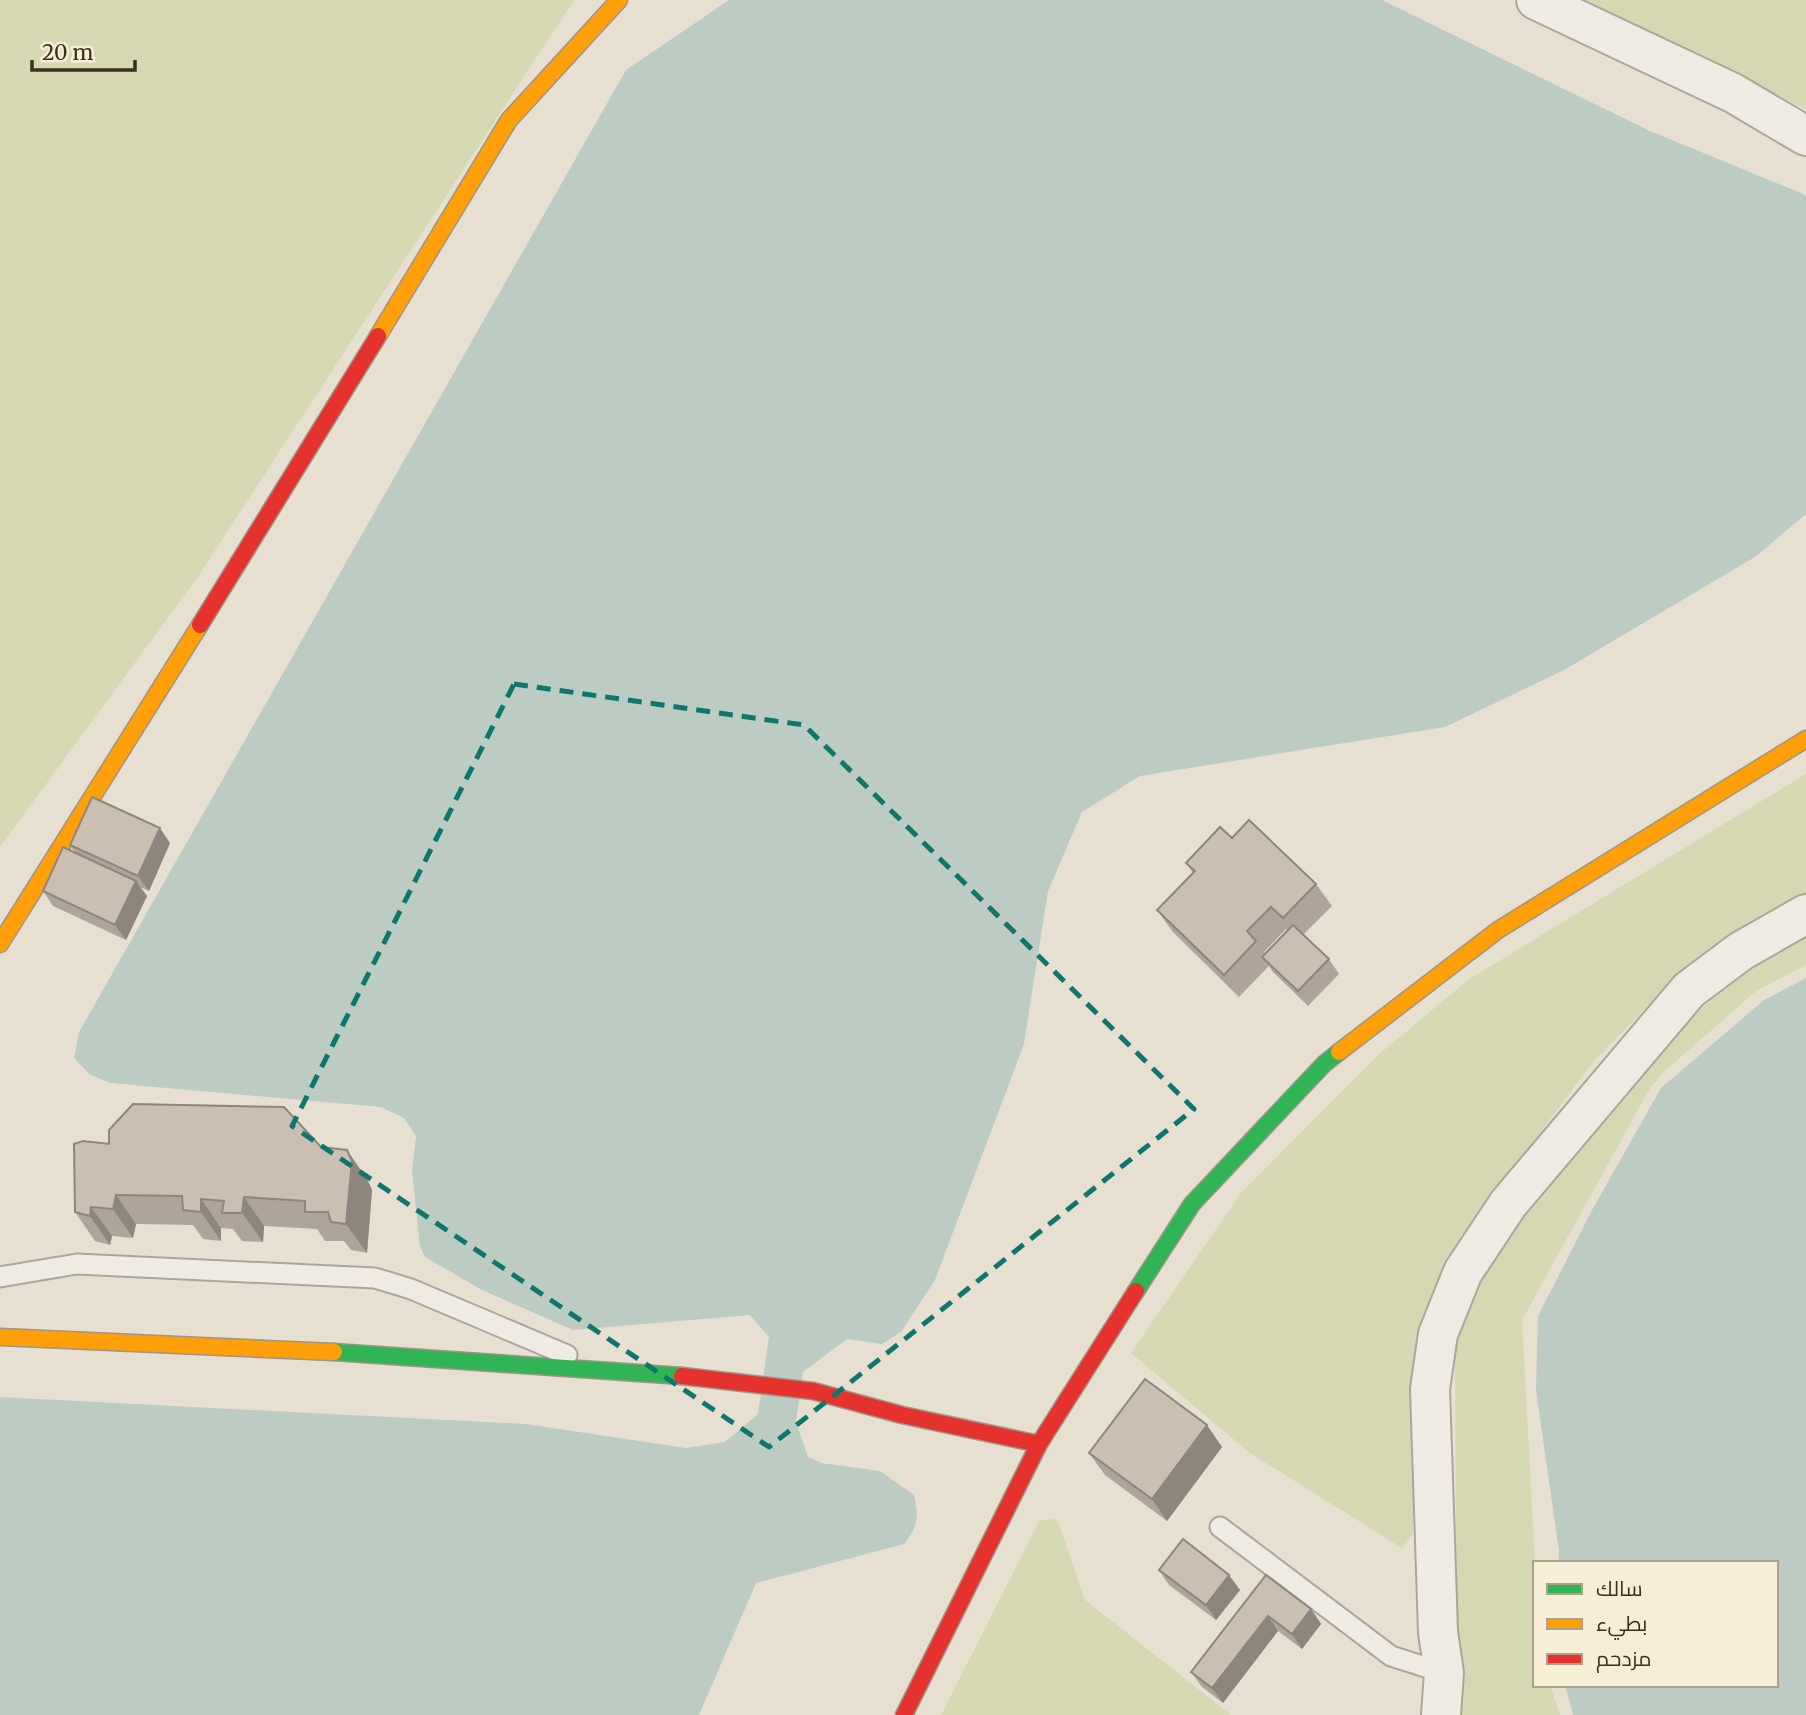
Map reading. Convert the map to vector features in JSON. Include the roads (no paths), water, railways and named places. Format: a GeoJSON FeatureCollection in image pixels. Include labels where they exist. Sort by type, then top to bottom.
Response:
{"type":"FeatureCollection","features":[{"type":"Feature","properties":{"kind":"street"},"geometry":{"type":"LineString","coordinates":[[0,944],[255,538],[509,120],[619,0]]}},
{"type":"Feature","properties":{"kind":"street"},"geometry":{"type":"LineString","coordinates":[[1536,0],[1733,93],[1806,136]]}},
{"type":"Feature","properties":{"kind":"street"},"geometry":{"type":"LineString","coordinates":[[904,1715],[1039,1444],[1192,1204],[1324,1064],[1498,930],[1806,739]]}},
{"type":"Feature","properties":{"kind":"street"},"geometry":{"type":"LineString","coordinates":[[1441,1715],[1444,1673],[1438,1632],[1430,1390],[1438,1334],[1463,1272],[1508,1204],[1689,990],[1741,951],[1806,914]]}},
{"type":"Feature","properties":{"kind":"street"},"geometry":{"type":"LineString","coordinates":[[0,1337],[416,1356],[600,1369],[753,1384],[813,1391],[902,1415],[1039,1444]]}},
{"type":"Feature","properties":{"kind":"lane"},"geometry":{"type":"LineString","coordinates":[[0,1277],[77,1264],[375,1279],[411,1289],[600,1369]]}},
{"type":"Feature","properties":{"kind":"lane"},"geometry":{"type":"LineString","coordinates":[[1220,1527],[1391,1656],[1444,1673]]}}]}
